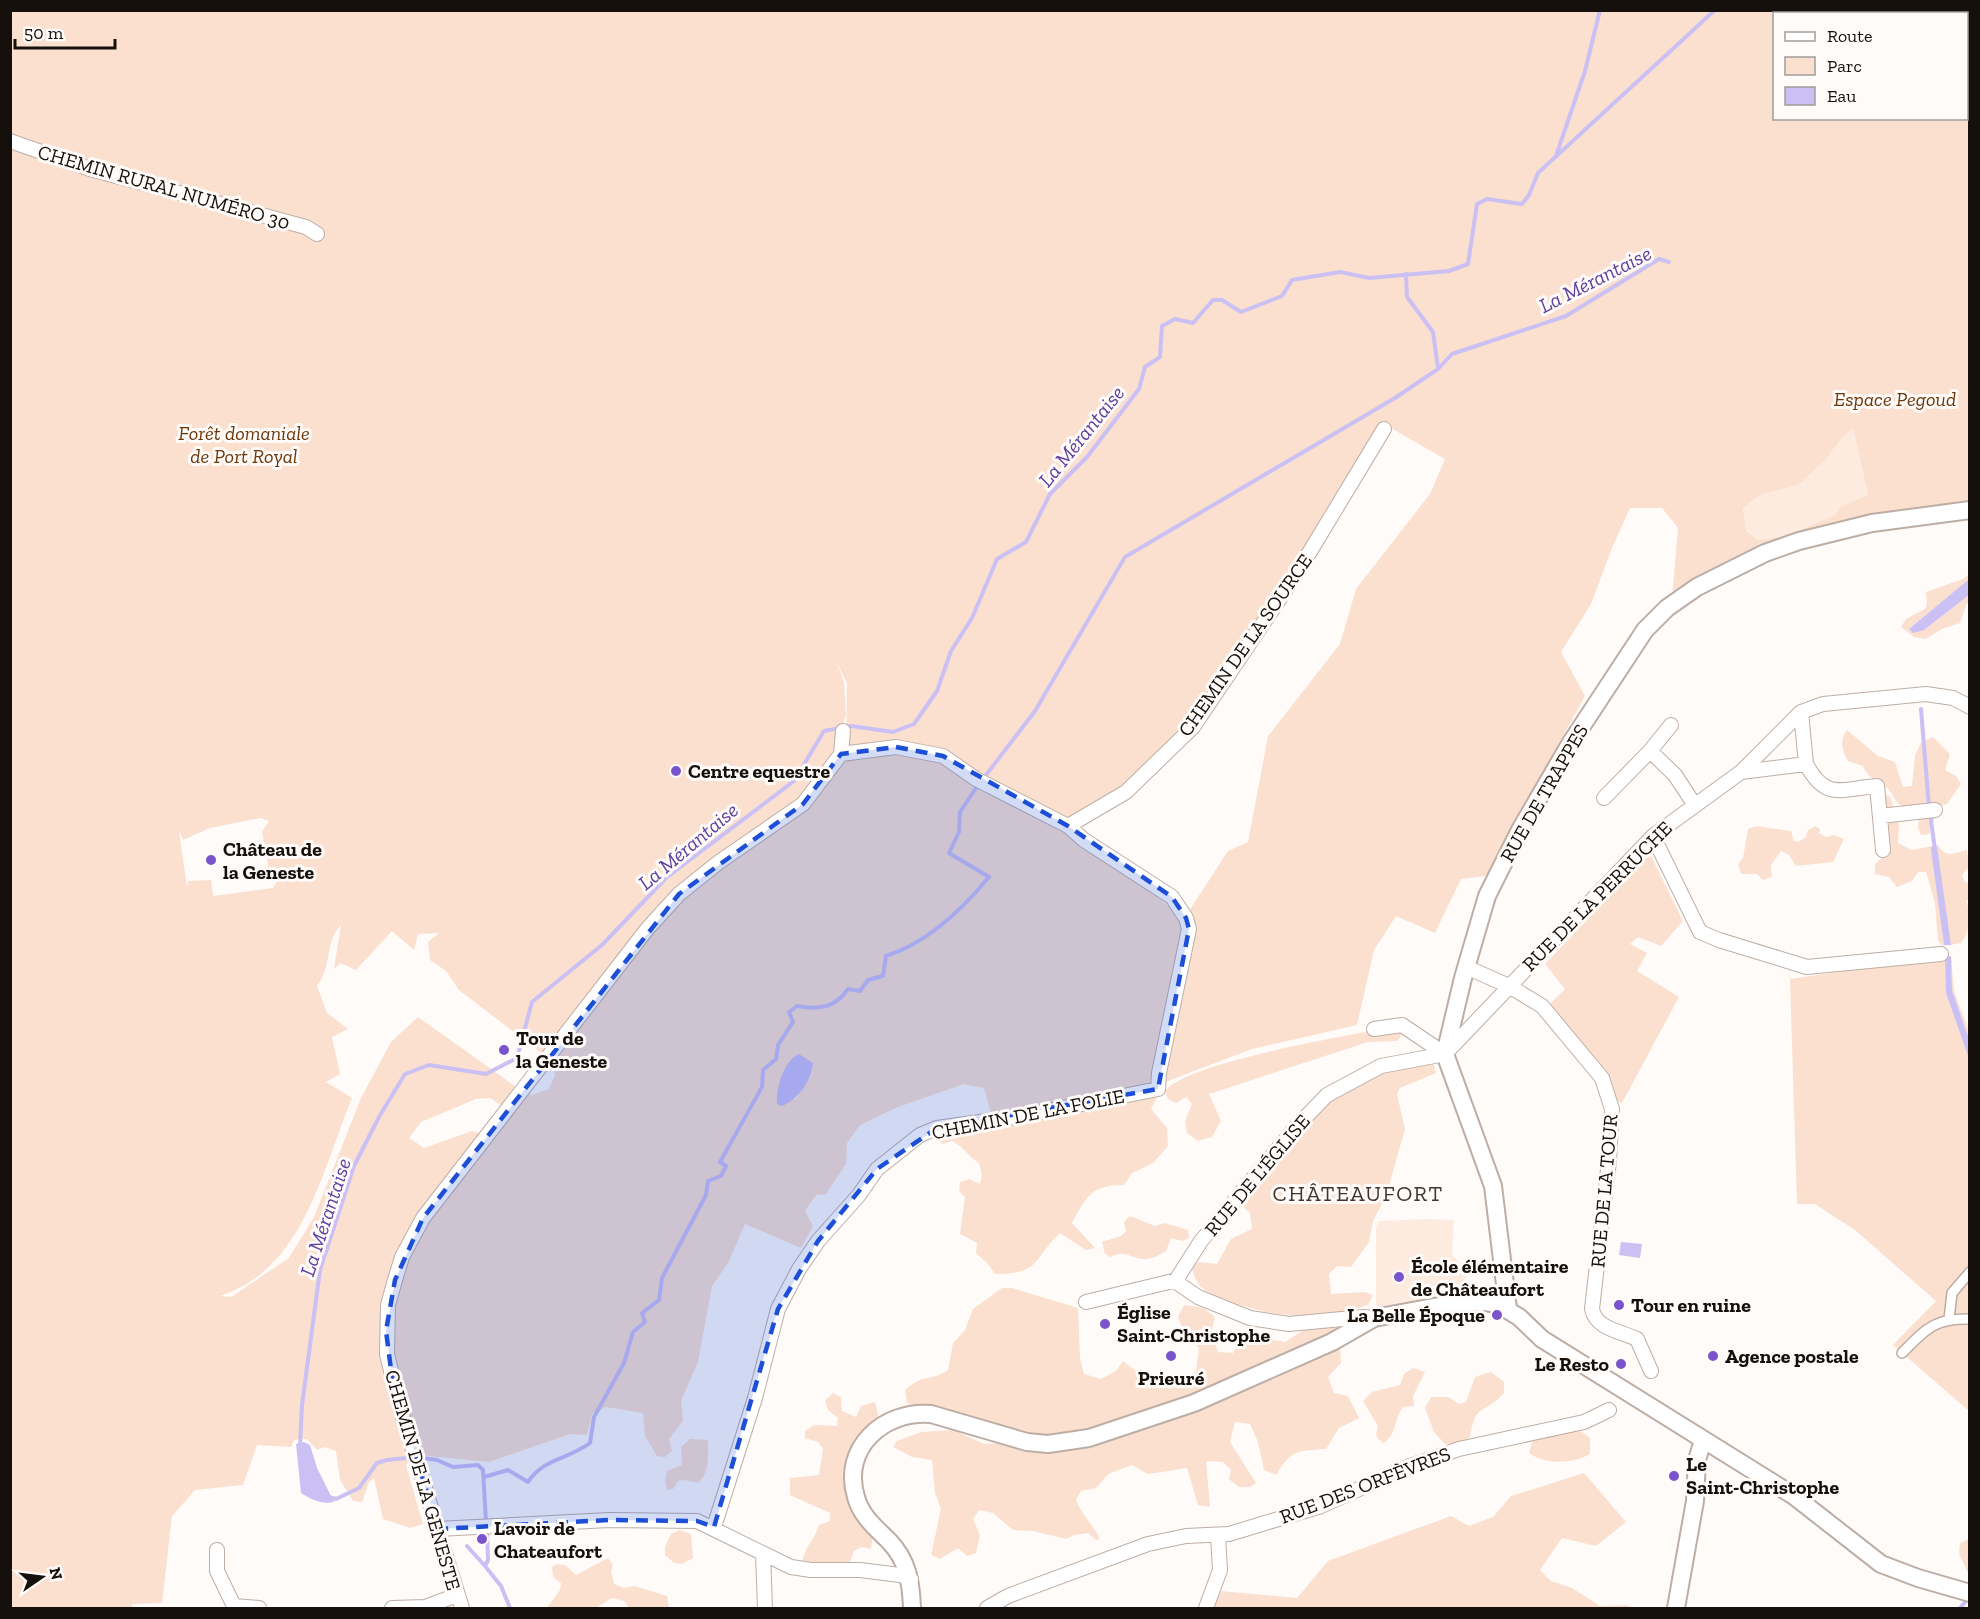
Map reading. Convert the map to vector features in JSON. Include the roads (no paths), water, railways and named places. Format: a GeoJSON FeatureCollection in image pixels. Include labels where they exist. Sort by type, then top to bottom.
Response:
{"type":"FeatureCollection","features":[{"type":"Feature","properties":{"kind":"street","name":"CHEMIN RURAL NUMÉRO 30"},"geometry":{"type":"LineString","coordinates":[[10,141],[90,169],[306,227],[317,234]]}},
{"type":"Feature","properties":{"kind":"street","name":"CHEMIN DE LA SOURCE"},"geometry":{"type":"LineString","coordinates":[[1068,826],[1126,792],[1193,727],[1297,573],[1384,429]]}},
{"type":"Feature","properties":{"kind":"street","name":"RUE DE TRAPPES"},"geometry":{"type":"LineString","coordinates":[[1445,1054],[1466,967],[1487,897],[1520,830],[1570,744],[1645,630],[1667,609],[1719,574],[1765,552],[1872,523],[1970,510]]}},
{"type":"Feature","properties":{"kind":"street","name":"RUE DE LA PERRUCHE"},"geometry":{"type":"LineString","coordinates":[[1509,986],[1653,836],[1741,772],[1801,712],[1823,704],[1926,694],[1940,694],[1970,707]]}},
{"type":"Feature","properties":{"kind":"street"},"geometry":{"type":"LineString","coordinates":[[1801,712],[1806,764],[1816,782],[1828,790],[1877,786],[1883,850]]}},
{"type":"Feature","properties":{"kind":"street"},"geometry":{"type":"LineString","coordinates":[[1604,798],[1650,751],[1671,725]]}},
{"type":"Feature","properties":{"kind":"street"},"geometry":{"type":"LineString","coordinates":[[843,731],[841,754],[896,747],[943,756],[981,781],[1068,826]]}},
{"type":"Feature","properties":{"kind":"street"},"geometry":{"type":"LineString","coordinates":[[1650,751],[1675,775],[1694,804]]}},
{"type":"Feature","properties":{"kind":"street","name":"CHEMIN DE LA GENESTE"},"geometry":{"type":"LineString","coordinates":[[460,1602],[392,1377],[386,1331],[394,1280],[402,1257],[423,1218],[587,1005],[679,894],[719,862],[802,804],[841,754]]}},
{"type":"Feature","properties":{"kind":"street"},"geometry":{"type":"LineString","coordinates":[[1741,772],[1806,764]]}},
{"type":"Feature","properties":{"kind":"street"},"geometry":{"type":"LineString","coordinates":[[1880,816],[1935,810]]}},
{"type":"Feature","properties":{"kind":"street","name":"CHEMIN DE LA FOLIE"},"geometry":{"type":"LineString","coordinates":[[714,1527],[755,1398],[778,1309],[818,1241],[859,1195],[877,1169],[920,1135],[937,1128],[1022,1116],[1158,1089],[1159,1073],[1189,929],[1186,918],[1172,897],[1068,826]]}},
{"type":"Feature","properties":{"kind":"street"},"geometry":{"type":"LineString","coordinates":[[1653,836],[1700,932],[1719,940],[1806,967],[1941,954]]}},
{"type":"Feature","properties":{"kind":"street","name":"RUE DE LA TOUR"},"geometry":{"type":"LineString","coordinates":[[1466,967],[1509,986],[1542,1006],[1602,1078],[1612,1109],[1607,1184],[1592,1309],[1594,1317],[1603,1326],[1637,1339],[1651,1371]]}},
{"type":"Feature","properties":{"kind":"street"},"geometry":{"type":"LineString","coordinates":[[1445,1054],[1509,986]]}},
{"type":"Feature","properties":{"kind":"street"},"geometry":{"type":"LineString","coordinates":[[1374,1029],[1402,1024],[1445,1054],[1493,1186],[1509,1309]]}},
{"type":"Feature","properties":{"kind":"street","name":"RUE DE L'ÉGLISE"},"geometry":{"type":"LineString","coordinates":[[1178,1280],[1180,1271],[1201,1241],[1296,1127],[1328,1095],[1381,1066],[1445,1054]]}},
{"type":"Feature","properties":{"kind":"street"},"geometry":{"type":"LineString","coordinates":[[1949,1319],[1952,1293],[1970,1272]]}},
{"type":"Feature","properties":{"kind":"street"},"geometry":{"type":"LineString","coordinates":[[1086,1302],[1178,1280],[1185,1290],[1198,1297],[1250,1318],[1290,1324],[1374,1318],[1454,1303],[1486,1302],[1509,1309],[1542,1339],[1794,1496],[1881,1564],[1917,1578],[1963,1591]]}},
{"type":"Feature","properties":{"kind":"street"},"geometry":{"type":"LineString","coordinates":[[912,1608],[911,1580],[893,1546],[869,1521],[856,1499],[854,1485],[856,1460],[862,1448],[870,1435],[892,1418],[904,1414],[931,1414],[1027,1442],[1048,1444],[1089,1438],[1194,1403],[1332,1342],[1374,1318]]}},
{"type":"Feature","properties":{"kind":"street"},"geometry":{"type":"LineString","coordinates":[[1902,1353],[1925,1330],[1939,1321],[1970,1319]]}},
{"type":"Feature","properties":{"kind":"street","name":"RUE DES ORFÈVRES"},"geometry":{"type":"LineString","coordinates":[[987,1608],[1008,1596],[1148,1544],[1185,1536],[1218,1536],[1321,1506],[1410,1466],[1459,1449],[1584,1422],[1609,1410]]}},
{"type":"Feature","properties":{"kind":"street"},"geometry":{"type":"LineString","coordinates":[[1676,1608],[1695,1501],[1697,1460],[1703,1440]]}},
{"type":"Feature","properties":{"kind":"street"},"geometry":{"type":"LineString","coordinates":[[438,1529],[609,1520],[697,1521],[714,1527],[720,1533],[791,1567],[811,1570],[860,1570],[900,1575],[911,1580]]}},
{"type":"Feature","properties":{"kind":"street"},"geometry":{"type":"LineString","coordinates":[[1206,1608],[1220,1570],[1218,1536]]}},
{"type":"Feature","properties":{"kind":"street"},"geometry":{"type":"LineString","coordinates":[[217,1550],[217,1571],[234,1606],[259,1608]]}},
{"type":"Feature","properties":{"kind":"street"},"geometry":{"type":"LineString","coordinates":[[763,1554],[765,1608]]}},
{"type":"Feature","properties":{"kind":"street"},"geometry":{"type":"LineString","coordinates":[[392,1608],[425,1607],[460,1602]]}},
{"type":"Feature","properties":{"kind":"water"},"geometry":{"type":"Polygon","coordinates":[[[1969,579],[1969,595],[1924,630],[1913,633],[1909,629],[1969,579]]]}},
{"type":"Feature","properties":{"kind":"water"},"geometry":{"type":"Polygon","coordinates":[[[1937,846],[1951,945],[1944,945],[1931,847],[1937,846]]]}},
{"type":"Feature","properties":{"kind":"water"},"geometry":{"type":"Polygon","coordinates":[[[1951,956],[1952,990],[1969,1039],[1969,1059],[1946,993],[1945,957],[1951,956]]]}},
{"type":"Feature","properties":{"kind":"water"},"geometry":{"type":"Polygon","coordinates":[[[799,1054],[813,1063],[810,1076],[799,1094],[782,1106],[777,1104],[782,1075],[789,1062],[799,1054]]]}},
{"type":"Feature","properties":{"kind":"water"},"geometry":{"type":"Polygon","coordinates":[[[1621,1242],[1642,1244],[1640,1258],[1619,1255],[1621,1242]]]}},
{"type":"Feature","properties":{"kind":"water"},"geometry":{"type":"Polygon","coordinates":[[[304,1442],[310,1445],[317,1468],[334,1502],[317,1501],[301,1493],[296,1444],[304,1442]]]}},
{"type":"Feature","properties":{"kind":"waterway","name":"La Mérantaise"},"geometry":{"type":"LineString","coordinates":[[1556,156],[1585,71],[1600,10]]}},
{"type":"Feature","properties":{"kind":"waterway","name":"La Mérantaise"},"geometry":{"type":"LineString","coordinates":[[300,1446],[302,1405],[320,1270],[354,1166],[379,1117],[405,1074],[429,1065],[486,1074],[517,1058],[532,1002],[602,945],[666,878],[794,781],[824,731],[851,726],[893,732],[914,724],[937,691],[951,651],[972,618],[997,559],[1026,542],[1050,494],[1087,457],[1139,389],[1145,367],[1160,357],[1162,326],[1175,319],[1193,323],[1213,300],[1222,300],[1241,312],[1282,296],[1292,280],[1340,272],[1369,278],[1449,271],[1468,264],[1477,204],[1487,199],[1522,204],[1529,195],[1538,173],[1715,10]]}},
{"type":"Feature","properties":{"kind":"waterway","name":"La Mérantaise"},"geometry":{"type":"LineString","coordinates":[[983,779],[1035,711],[1125,557],[1395,398],[1438,369],[1452,354],[1566,316],[1659,259],[1669,262]]}},
{"type":"Feature","properties":{"kind":"waterway","name":"La Mérantaise"},"geometry":{"type":"LineString","coordinates":[[1406,274],[1407,297],[1433,332],[1438,368]]}},
{"type":"Feature","properties":{"kind":"waterway"},"geometry":{"type":"LineString","coordinates":[[1921,709],[1929,807]]}},
{"type":"Feature","properties":{"kind":"waterway","name":"La Mérantaise"},"geometry":{"type":"LineString","coordinates":[[484,1477],[508,1470],[528,1482],[541,1468],[590,1443],[594,1417],[624,1363],[633,1332],[645,1322],[642,1313],[659,1300],[662,1278],[706,1195],[708,1181],[721,1176],[726,1166],[720,1162],[762,1087],[763,1070],[776,1059],[778,1045],[793,1022],[789,1012],[797,1006],[812,1008],[832,1004],[848,989],[860,991],[868,980],[883,976],[886,956],[929,934],[955,914],[989,877],[949,853],[959,832],[960,812],[978,785]]}},
{"type":"Feature","properties":{"kind":"waterway"},"geometry":{"type":"LineString","coordinates":[[1930,813],[1935,850]]}},
{"type":"Feature","properties":{"kind":"waterway","name":"La Mérantaise"},"geometry":{"type":"LineString","coordinates":[[329,1497],[336,1499],[359,1488],[377,1463],[387,1460],[416,1457],[437,1460],[453,1467],[478,1465],[483,1470],[486,1522]]}},
{"type":"Feature","properties":{"kind":"waterway","name":"La Mérantaise"},"geometry":{"type":"LineString","coordinates":[[487,1530],[488,1560],[485,1566],[501,1586],[510,1608]]}},
{"type":"Feature","properties":{"kind":"waterway"},"geometry":{"type":"LineString","coordinates":[[467,1546],[485,1566]]}},
{"type":"Feature","properties":{"kind":"waterway"},"geometry":{"type":"LineString","coordinates":[[1960,1608],[1967,1600]]}},
{"type":"Feature","properties":{"kind":"place","name":"Centre equestre"},"geometry":{"type":"Point","coordinates":[676,771]}},
{"type":"Feature","properties":{"kind":"place","name":"Château de la Geneste"},"geometry":{"type":"Point","coordinates":[211,860]}},
{"type":"Feature","properties":{"kind":"place","name":"Tour de la Geneste"},"geometry":{"type":"Point","coordinates":[504,1050]}},
{"type":"Feature","properties":{"kind":"place","name":"École élémentaire de Châteaufort"},"geometry":{"type":"Point","coordinates":[1399,1277]}},
{"type":"Feature","properties":{"kind":"place","name":"Tour en ruine"},"geometry":{"type":"Point","coordinates":[1619,1305]}},
{"type":"Feature","properties":{"kind":"place","name":"La Belle Époque"},"geometry":{"type":"Point","coordinates":[1497,1315]}},
{"type":"Feature","properties":{"kind":"place","name":"Église Saint-Christophe"},"geometry":{"type":"Point","coordinates":[1105,1324]}},
{"type":"Feature","properties":{"kind":"place","name":"Prieuré"},"geometry":{"type":"Point","coordinates":[1171,1356]}},
{"type":"Feature","properties":{"kind":"place","name":"Agence postale"},"geometry":{"type":"Point","coordinates":[1713,1356]}},
{"type":"Feature","properties":{"kind":"place","name":"Le Resto"},"geometry":{"type":"Point","coordinates":[1621,1364]}},
{"type":"Feature","properties":{"kind":"place","name":"Le Saint-Christophe"},"geometry":{"type":"Point","coordinates":[1674,1476]}},
{"type":"Feature","properties":{"kind":"place","name":"Lavoir de Chateaufort"},"geometry":{"type":"Point","coordinates":[482,1539]}},
{"type":"Feature","properties":{"kind":"district","name":"CHÂTEAUFORT"},"geometry":{"type":"Point","coordinates":[1358,1193]}},
{"type":"Feature","properties":{"kind":"park label","name":"Espace Pegoud"},"geometry":{"type":"Point","coordinates":[1895,399]}},
{"type":"Feature","properties":{"kind":"park label","name":"Forêt domaniale de Port Royal"},"geometry":{"type":"Point","coordinates":[244,444]}}]}
